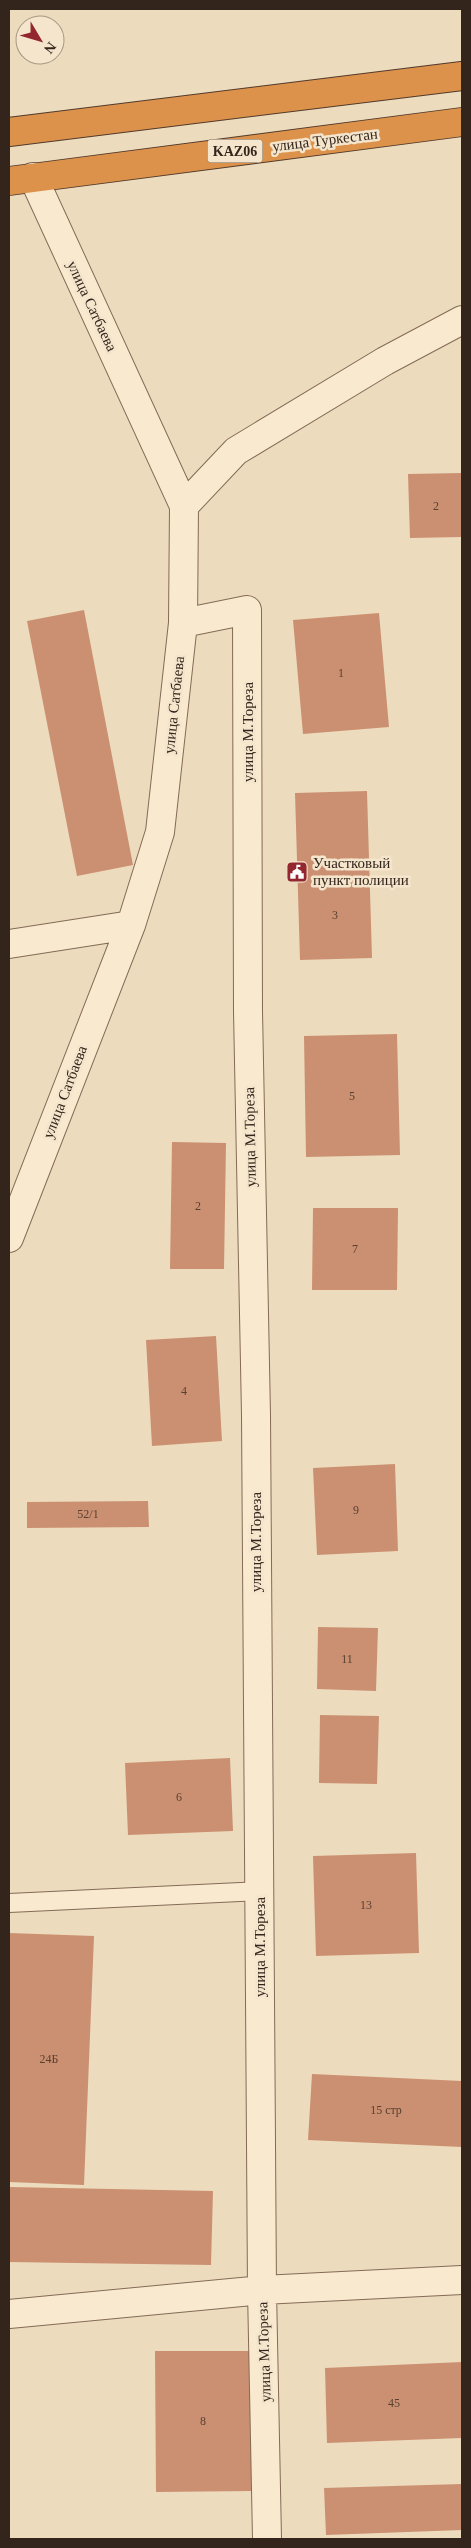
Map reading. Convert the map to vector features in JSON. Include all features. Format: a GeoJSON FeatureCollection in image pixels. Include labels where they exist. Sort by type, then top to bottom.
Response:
{"type":"FeatureCollection","features":[{"type":"Feature","properties":{"kind":"highway"},"geometry":{"type":"LineString","coordinates":[[9,132],[462,76]]}},
{"type":"Feature","properties":{"kind":"highway","name":"улица Туркестан"},"geometry":{"type":"LineString","coordinates":[[21,179],[462,122]]}},
{"type":"Feature","properties":{"kind":"street","name":"улица Сатбаева"},"geometry":{"type":"LineString","coordinates":[[9,1238],[130,925],[160,832],[183,623],[184,506],[21,179]]}},
{"type":"Feature","properties":{"kind":"street"},"geometry":{"type":"LineString","coordinates":[[184,506],[236,452],[386,361],[462,320]]}},
{"type":"Feature","properties":{"kind":"street","name":"улица М.Тореза"},"geometry":{"type":"LineString","coordinates":[[183,623],[247,610],[248,1011],[256,1406],[262,2290],[267,2539]]}},
{"type":"Feature","properties":{"kind":"street"},"geometry":{"type":"LineString","coordinates":[[9,944],[130,925]]}},
{"type":"Feature","properties":{"kind":"street"},"geometry":{"type":"LineString","coordinates":[[9,2314],[262,2290],[462,2280]]}},
{"type":"Feature","properties":{"kind":"lane"},"geometry":{"type":"LineString","coordinates":[[9,1903],[260,1891]]}},
{"type":"Feature","properties":{"kind":"building"},"geometry":{"type":"Polygon","coordinates":[[[462,473],[462,537],[410,538],[408,474],[462,473]]]}},
{"type":"Feature","properties":{"kind":"building"},"geometry":{"type":"Polygon","coordinates":[[[84,610],[133,865],[77,876],[27,621],[84,610]]]}},
{"type":"Feature","properties":{"kind":"building"},"geometry":{"type":"Polygon","coordinates":[[[379,613],[389,727],[303,734],[293,620],[379,613]]]}},
{"type":"Feature","properties":{"kind":"building"},"geometry":{"type":"Polygon","coordinates":[[[367,791],[372,958],[300,960],[295,793],[367,791]]]}},
{"type":"Feature","properties":{"kind":"building"},"geometry":{"type":"Polygon","coordinates":[[[397,1034],[400,1155],[306,1157],[304,1036],[397,1034]]]}},
{"type":"Feature","properties":{"kind":"building"},"geometry":{"type":"Polygon","coordinates":[[[172,1142],[226,1143],[224,1269],[170,1269],[172,1142]]]}},
{"type":"Feature","properties":{"kind":"building"},"geometry":{"type":"Polygon","coordinates":[[[313,1208],[398,1208],[397,1290],[312,1290],[313,1208]]]}},
{"type":"Feature","properties":{"kind":"building"},"geometry":{"type":"Polygon","coordinates":[[[216,1336],[222,1441],[152,1446],[146,1340],[216,1336]]]}},
{"type":"Feature","properties":{"kind":"building"},"geometry":{"type":"Polygon","coordinates":[[[395,1464],[398,1551],[317,1555],[313,1468],[395,1464]]]}},
{"type":"Feature","properties":{"kind":"building"},"geometry":{"type":"Polygon","coordinates":[[[148,1501],[149,1527],[27,1528],[27,1502],[148,1501]]]}},
{"type":"Feature","properties":{"kind":"building"},"geometry":{"type":"Polygon","coordinates":[[[318,1627],[378,1628],[376,1691],[317,1689],[318,1627]]]}},
{"type":"Feature","properties":{"kind":"building"},"geometry":{"type":"Polygon","coordinates":[[[320,1715],[379,1716],[377,1784],[319,1783],[320,1715]]]}},
{"type":"Feature","properties":{"kind":"building"},"geometry":{"type":"Polygon","coordinates":[[[230,1758],[233,1831],[128,1835],[125,1763],[230,1758]]]}},
{"type":"Feature","properties":{"kind":"building"},"geometry":{"type":"Polygon","coordinates":[[[416,1853],[419,1953],[316,1956],[313,1856],[416,1853]]]}},
{"type":"Feature","properties":{"kind":"building"},"geometry":{"type":"Polygon","coordinates":[[[9,1933],[94,1936],[84,2185],[9,2182],[9,1933]]]}},
{"type":"Feature","properties":{"kind":"building"},"geometry":{"type":"Polygon","coordinates":[[[312,2074],[462,2081],[462,2147],[308,2140],[312,2074]]]}},
{"type":"Feature","properties":{"kind":"building"},"geometry":{"type":"Polygon","coordinates":[[[9,2187],[213,2191],[211,2265],[9,2262],[9,2187]]]}},
{"type":"Feature","properties":{"kind":"building"},"geometry":{"type":"Polygon","coordinates":[[[155,2351],[251,2351],[252,2491],[156,2492],[155,2351]]]}},
{"type":"Feature","properties":{"kind":"building"},"geometry":{"type":"Polygon","coordinates":[[[462,2362],[462,2438],[327,2443],[325,2368],[462,2362]]]}},
{"type":"Feature","properties":{"kind":"building"},"geometry":{"type":"Polygon","coordinates":[[[462,2484],[462,2530],[326,2535],[324,2488],[462,2484]]]}},
{"type":"Feature","properties":{"kind":"place","name":"Участковый пункт полиции"},"geometry":{"type":"Point","coordinates":[297,872]}}]}
